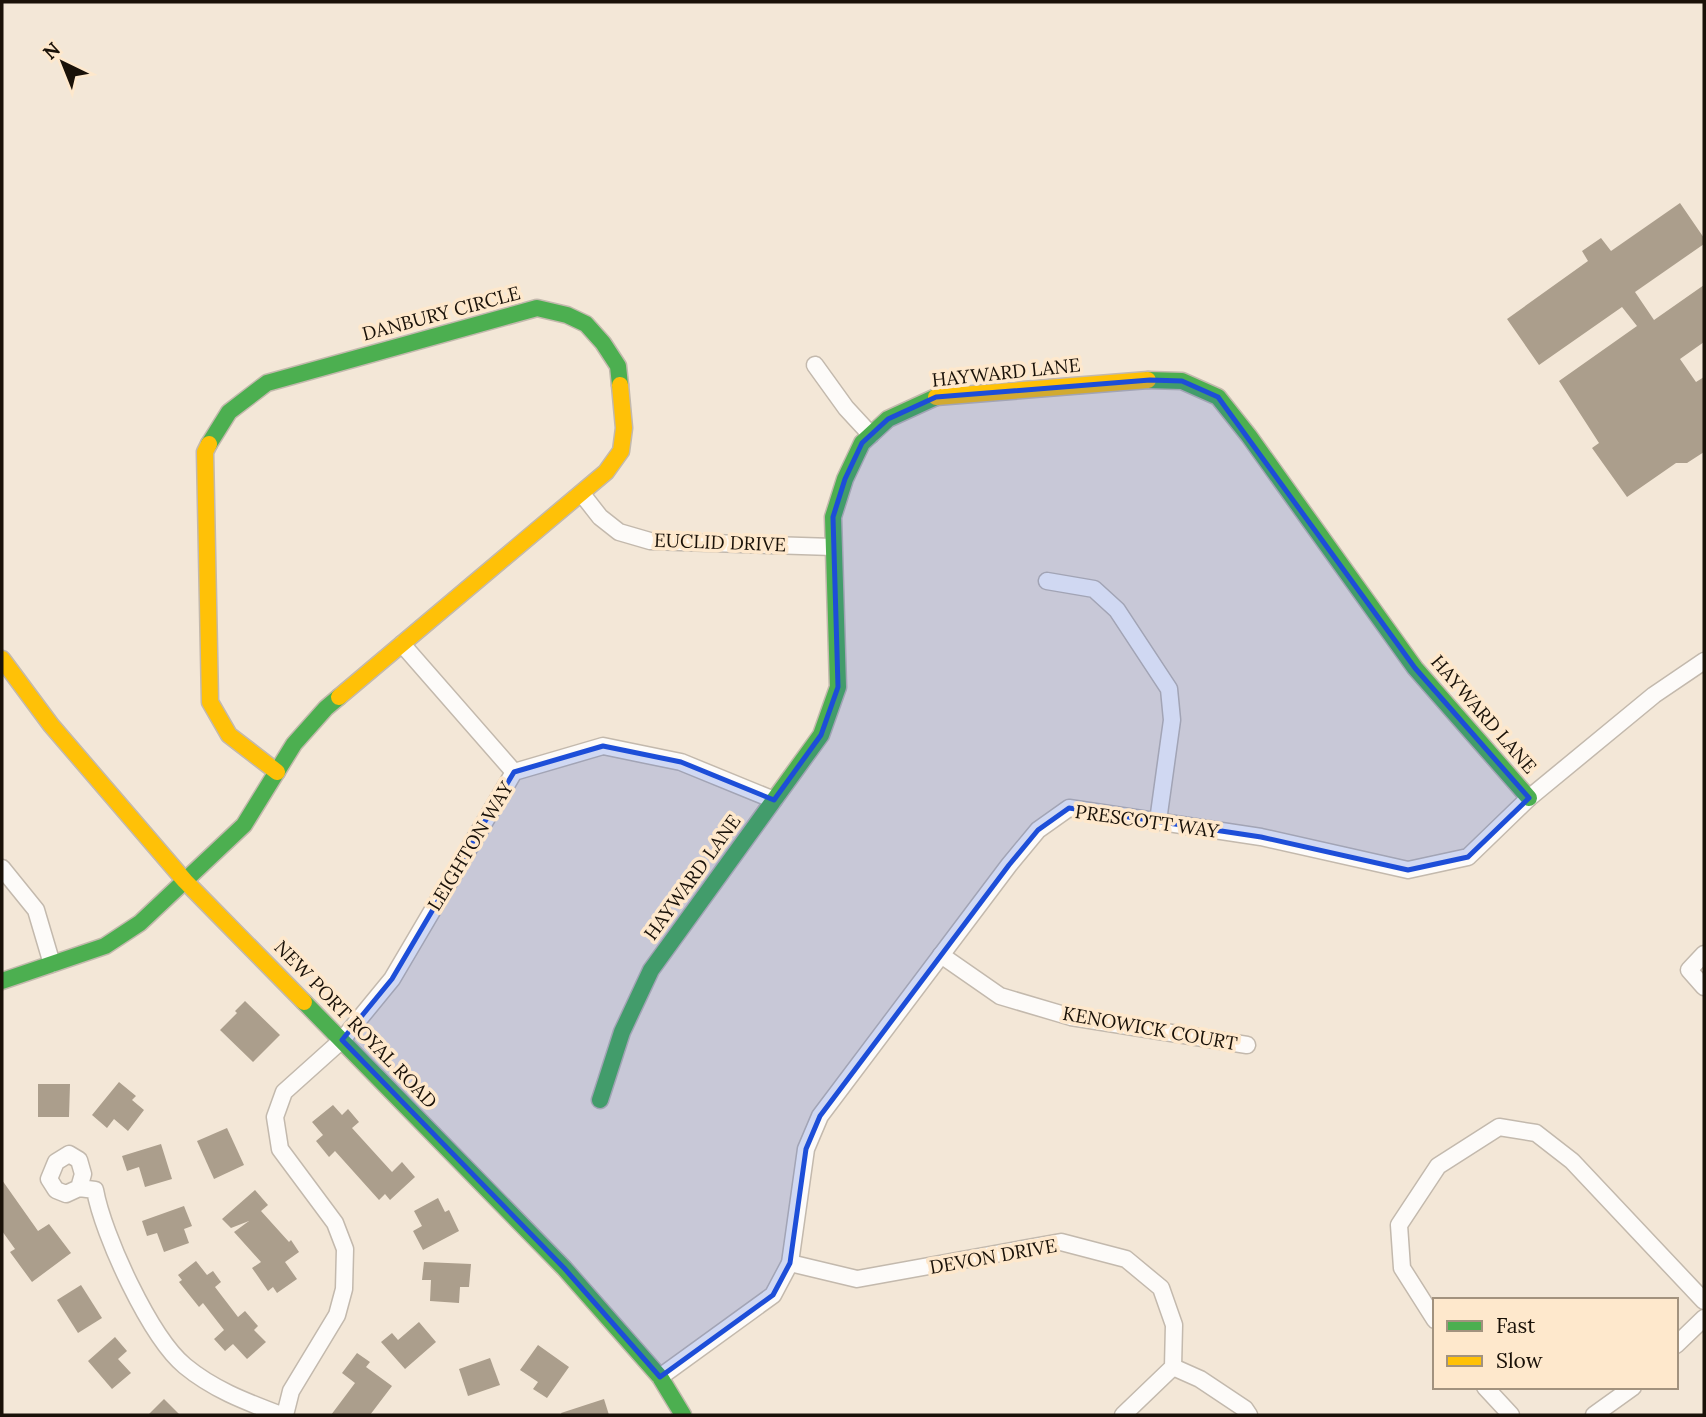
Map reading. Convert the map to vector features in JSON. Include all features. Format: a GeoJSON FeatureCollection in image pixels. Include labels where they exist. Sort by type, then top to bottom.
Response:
{"type":"FeatureCollection","features":[{"type":"Feature","properties":{"kind":"street","name":"DANBURY CIRCLE"},"geometry":{"type":"LineString","coordinates":[[2,981],[105,946],[140,923],[244,825],[277,772],[294,744],[326,708],[606,472],[621,451],[624,428],[618,366],[586,324],[567,315],[537,308],[267,383],[235,402],[218,425],[205,452],[210,702],[218,722],[230,738],[277,772]]}},
{"type":"Feature","properties":{"kind":"street"},"geometry":{"type":"LineString","coordinates":[[815,365],[846,408],[871,435]]}},
{"type":"Feature","properties":{"kind":"street","name":"HAYWARD LANE"},"geometry":{"type":"LineString","coordinates":[[600,1100],[622,1031],[651,970],[821,735],[838,687],[833,517],[845,479],[862,443],[888,419],[936,397],[1150,380],[1182,381],[1218,397],[1249,436],[1415,668],[1529,797]]}},
{"type":"Feature","properties":{"kind":"street","name":"EUCLID DRIVE"},"geometry":{"type":"LineString","coordinates":[[582,494],[600,517],[619,532],[650,541],[833,547]]}},
{"type":"Feature","properties":{"kind":"street"},"geometry":{"type":"LineString","coordinates":[[1047,581],[1094,589],[1117,610],[1169,689],[1172,720],[1158,821]]}},
{"type":"Feature","properties":{"kind":"street"},"geometry":{"type":"LineString","coordinates":[[402,644],[514,772]]}},
{"type":"Feature","properties":{"kind":"street","name":"NEW PORT ROYAL ROAD"},"geometry":{"type":"LineString","coordinates":[[2,659],[51,725],[185,880],[564,1268],[660,1377],[683,1415]]}},
{"type":"Feature","properties":{"kind":"street","name":"PRESCOTT WAY"},"geometry":{"type":"LineString","coordinates":[[660,1377],[773,1296],[790,1263],[806,1149],[821,1116],[1038,830],[1069,808],[1261,837],[1408,870],[1468,857],[1529,797],[1654,695],[1704,661]]}},
{"type":"Feature","properties":{"kind":"street","name":"LEIGHTON WAY"},"geometry":{"type":"LineString","coordinates":[[283,1415],[291,1391],[337,1315],[344,1289],[345,1249],[335,1223],[280,1149],[275,1117],[284,1092],[342,1040],[392,979],[514,772],[603,746],[681,762],[774,800]]}},
{"type":"Feature","properties":{"kind":"street"},"geometry":{"type":"LineString","coordinates":[[2,868],[36,910],[52,964]]}},
{"type":"Feature","properties":{"kind":"street"},"geometry":{"type":"LineString","coordinates":[[1704,954],[1689,970],[1704,987]]}},
{"type":"Feature","properties":{"kind":"street","name":"KENOWICK COURT"},"geometry":{"type":"LineString","coordinates":[[941,956],[1000,996],[1071,1017],[1247,1045]]}},
{"type":"Feature","properties":{"kind":"street"},"geometry":{"type":"LineString","coordinates":[[1433,1317],[1402,1268],[1399,1226],[1438,1166],[1499,1127],[1536,1133],[1572,1161],[1704,1301]]}},
{"type":"Feature","properties":{"kind":"street"},"geometry":{"type":"LineString","coordinates":[[79,1188],[95,1190],[121,1266],[156,1330],[183,1365],[225,1393],[283,1415]]}},
{"type":"Feature","properties":{"kind":"street","name":"DEVON DRIVE"},"geometry":{"type":"LineString","coordinates":[[790,1263],[857,1279],[1061,1242],[1126,1259],[1161,1289],[1174,1325],[1173,1367]]}},
{"type":"Feature","properties":{"kind":"street"},"geometry":{"type":"LineString","coordinates":[[1678,1343],[1704,1318]]}},
{"type":"Feature","properties":{"kind":"street"},"geometry":{"type":"LineString","coordinates":[[1123,1415],[1173,1367],[1200,1379],[1245,1409],[1249,1415]]}},
{"type":"Feature","properties":{"kind":"street"},"geometry":{"type":"LineString","coordinates":[[1487,1389],[1511,1415]]}},
{"type":"Feature","properties":{"kind":"street"},"geometry":{"type":"LineString","coordinates":[[1594,1415],[1630,1389]]}},
{"type":"Feature","properties":{"kind":"highlighted area"},"geometry":{"type":"Polygon","coordinates":[[[1150,380],[1182,381],[1218,397],[1415,668],[1529,798],[1468,857],[1408,870],[1261,837],[1069,808],[1038,830],[1009,865],[820,1116],[806,1149],[790,1263],[773,1295],[660,1377],[564,1268],[342,1040],[392,979],[514,772],[603,746],[681,762],[774,800],[821,735],[838,687],[833,517],[845,479],[862,443],[888,419],[936,397],[1150,380]]]}},
{"type":"Feature","properties":{"kind":"building"},"geometry":{"type":"Polygon","coordinates":[[[1680,203],[1704,238],[1704,244],[1635,292],[1654,320],[1704,285],[1704,342],[1680,359],[1696,382],[1704,377],[1704,452],[1687,463],[1676,463],[1627,497],[1592,448],[1599,443],[1559,381],[1637,326],[1622,307],[1539,365],[1507,319],[1588,261],[1582,251],[1601,238],[1611,251],[1680,203]]]}},
{"type":"Feature","properties":{"kind":"building"},"geometry":{"type":"Polygon","coordinates":[[[245,1001],[280,1035],[253,1062],[220,1030],[245,1001]]]}},
{"type":"Feature","properties":{"kind":"building"},"geometry":{"type":"Polygon","coordinates":[[[119,1082],[136,1096],[132,1100],[144,1110],[128,1131],[114,1119],[107,1128],[92,1115],[119,1082]]]}},
{"type":"Feature","properties":{"kind":"building"},"geometry":{"type":"Polygon","coordinates":[[[38,1084],[70,1084],[69,1117],[38,1117],[38,1084]]]}},
{"type":"Feature","properties":{"kind":"building"},"geometry":{"type":"Polygon","coordinates":[[[333,1105],[342,1115],[348,1109],[359,1122],[352,1128],[392,1172],[402,1162],[415,1177],[390,1200],[385,1194],[379,1200],[335,1151],[329,1157],[316,1141],[323,1135],[312,1122],[333,1105]]]}},
{"type":"Feature","properties":{"kind":"building"},"geometry":{"type":"Polygon","coordinates":[[[227,1128],[244,1165],[214,1179],[197,1141],[227,1128]]]}},
{"type":"Feature","properties":{"kind":"building"},"geometry":{"type":"Polygon","coordinates":[[[161,1144],[172,1179],[145,1187],[139,1167],[127,1171],[122,1156],[161,1144]]]}},
{"type":"Feature","properties":{"kind":"building"},"geometry":{"type":"Polygon","coordinates":[[[2,1180],[38,1231],[49,1224],[71,1253],[32,1282],[10,1252],[15,1249],[2,1231],[2,1180]]]}},
{"type":"Feature","properties":{"kind":"building"},"geometry":{"type":"Polygon","coordinates":[[[255,1190],[268,1205],[261,1211],[289,1242],[291,1240],[299,1252],[285,1262],[297,1279],[277,1293],[273,1287],[268,1291],[252,1268],[261,1262],[234,1232],[249,1221],[231,1228],[222,1219],[255,1190]]]}},
{"type":"Feature","properties":{"kind":"building"},"geometry":{"type":"Polygon","coordinates":[[[438,1198],[445,1212],[449,1210],[459,1231],[423,1250],[413,1231],[422,1226],[414,1211],[438,1198]]]}},
{"type":"Feature","properties":{"kind":"building"},"geometry":{"type":"Polygon","coordinates":[[[184,1206],[192,1226],[184,1229],[189,1243],[164,1252],[157,1233],[147,1236],[142,1221],[184,1206]]]}},
{"type":"Feature","properties":{"kind":"building"},"geometry":{"type":"Polygon","coordinates":[[[196,1261],[207,1275],[213,1271],[221,1282],[215,1287],[238,1317],[245,1311],[258,1326],[254,1330],[266,1342],[247,1359],[233,1344],[225,1351],[214,1339],[224,1330],[203,1303],[199,1307],[179,1282],[182,1280],[178,1275],[196,1261]]]}},
{"type":"Feature","properties":{"kind":"building"},"geometry":{"type":"Polygon","coordinates":[[[424,1262],[471,1264],[469,1287],[460,1287],[459,1303],[430,1301],[431,1280],[422,1280],[424,1262]]]}},
{"type":"Feature","properties":{"kind":"building"},"geometry":{"type":"Polygon","coordinates":[[[81,1285],[102,1318],[78,1333],[57,1300],[81,1285]]]}},
{"type":"Feature","properties":{"kind":"building"},"geometry":{"type":"Polygon","coordinates":[[[419,1322],[436,1342],[405,1369],[381,1342],[392,1333],[398,1340],[419,1322]]]}},
{"type":"Feature","properties":{"kind":"building"},"geometry":{"type":"Polygon","coordinates":[[[115,1337],[127,1351],[118,1359],[131,1373],[112,1389],[88,1361],[115,1337]]]}},
{"type":"Feature","properties":{"kind":"building"},"geometry":{"type":"Polygon","coordinates":[[[538,1345],[569,1367],[547,1398],[533,1389],[538,1382],[520,1370],[538,1345]]]}},
{"type":"Feature","properties":{"kind":"building"},"geometry":{"type":"Polygon","coordinates":[[[357,1353],[370,1362],[366,1367],[392,1386],[370,1415],[331,1415],[355,1383],[342,1373],[357,1353]]]}},
{"type":"Feature","properties":{"kind":"building"},"geometry":{"type":"Polygon","coordinates":[[[490,1358],[500,1385],[468,1396],[459,1369],[490,1358]]]}},
{"type":"Feature","properties":{"kind":"building"},"geometry":{"type":"Polygon","coordinates":[[[164,1399],[180,1415],[148,1415],[164,1399]]]}},
{"type":"Feature","properties":{"kind":"building"},"geometry":{"type":"Polygon","coordinates":[[[604,1399],[609,1415],[561,1413],[604,1399]]]}},
{"type":"Feature","properties":{"kind":"traffic: fast"},"geometry":{"type":"LineString","coordinates":[[209,444],[229,412],[267,383],[537,308],[567,315],[586,324],[618,366],[620,385]]}},
{"type":"Feature","properties":{"kind":"traffic: fast"},"geometry":{"type":"LineString","coordinates":[[1148,380],[1182,381],[1218,397],[1249,436],[1415,668],[1529,798]]}},
{"type":"Feature","properties":{"kind":"traffic: fast"},"geometry":{"type":"LineString","coordinates":[[600,1100],[622,1032],[651,970],[821,735],[838,687],[833,517],[845,479],[862,443],[888,419],[936,397]]}},
{"type":"Feature","properties":{"kind":"traffic: fast"},"geometry":{"type":"LineString","coordinates":[[2,981],[105,946],[140,923],[244,825],[294,744],[339,697]]}},
{"type":"Feature","properties":{"kind":"traffic: fast"},"geometry":{"type":"LineString","coordinates":[[304,1002],[564,1268],[660,1377],[683,1415]]}},
{"type":"Feature","properties":{"kind":"traffic: slow"},"geometry":{"type":"LineString","coordinates":[[936,397],[1148,380]]}},
{"type":"Feature","properties":{"kind":"traffic: slow"},"geometry":{"type":"LineString","coordinates":[[339,697],[606,472],[621,451],[624,428],[620,385]]}},
{"type":"Feature","properties":{"kind":"traffic: slow"},"geometry":{"type":"LineString","coordinates":[[209,444],[205,452],[210,702],[229,735],[277,772]]}},
{"type":"Feature","properties":{"kind":"traffic: slow"},"geometry":{"type":"LineString","coordinates":[[2,659],[51,725],[185,881],[304,1002]]}}]}
